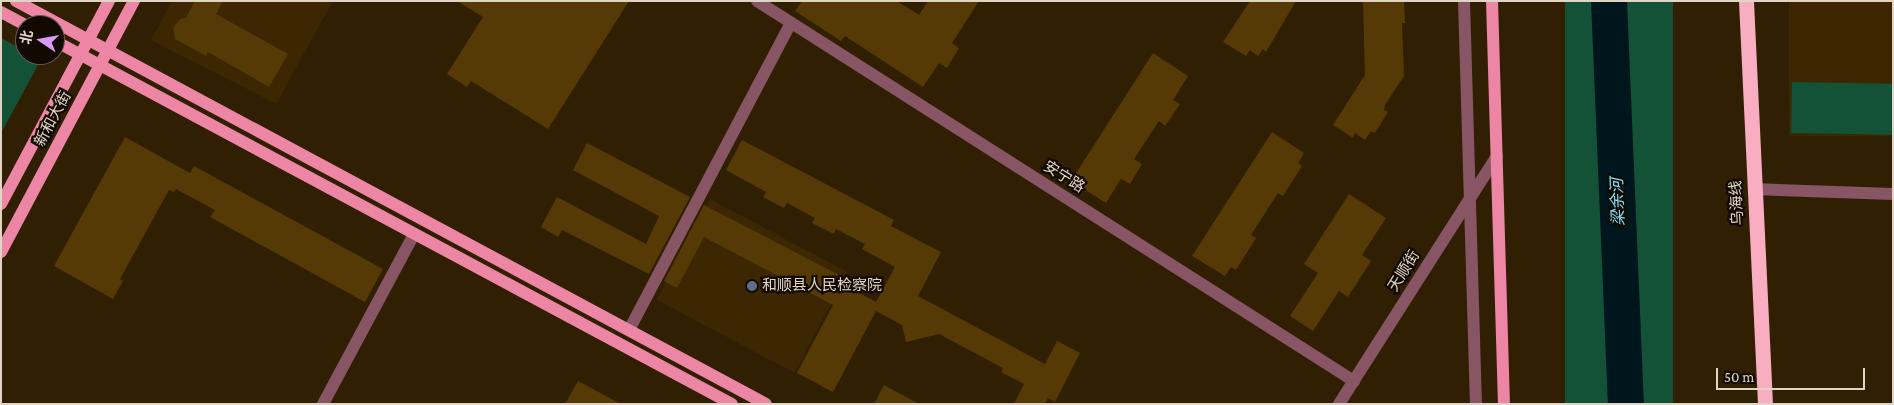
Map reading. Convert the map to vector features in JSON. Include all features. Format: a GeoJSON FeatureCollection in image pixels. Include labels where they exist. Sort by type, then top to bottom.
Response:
{"type":"FeatureCollection","features":[{"type":"Feature","properties":{"kind":"highway","name":"乌海线"},"geometry":{"type":"LineString","coordinates":[[1746,1],[1765,404]]}},
{"type":"Feature","properties":{"kind":"main road"},"geometry":{"type":"LineString","coordinates":[[16,1],[766,404]]}},
{"type":"Feature","properties":{"kind":"main road","name":"新和大街"},"geometry":{"type":"LineString","coordinates":[[1,204],[109,1]]}},
{"type":"Feature","properties":{"kind":"main road","name":"新和大街"},"geometry":{"type":"LineString","coordinates":[[1,252],[134,1]]}},
{"type":"Feature","properties":{"kind":"main road"},"geometry":{"type":"LineString","coordinates":[[1492,1],[1504,404]]}},
{"type":"Feature","properties":{"kind":"main road"},"geometry":{"type":"LineString","coordinates":[[1,12],[15,20]]}},
{"type":"Feature","properties":{"kind":"main road"},"geometry":{"type":"LineString","coordinates":[[65,46],[732,404]]}},
{"type":"Feature","properties":{"kind":"street","name":"安宁路"},"geometry":{"type":"LineString","coordinates":[[758,1],[1354,381]]}},
{"type":"Feature","properties":{"kind":"street"},"geometry":{"type":"LineString","coordinates":[[1464,1],[1476,404]]}},
{"type":"Feature","properties":{"kind":"street"},"geometry":{"type":"LineString","coordinates":[[628,330],[791,23]]}},
{"type":"Feature","properties":{"kind":"street","name":"天顺街"},"geometry":{"type":"LineString","coordinates":[[1339,404],[1497,156]]}},
{"type":"Feature","properties":{"kind":"street"},"geometry":{"type":"LineString","coordinates":[[1754,190],[1893,194]]}},
{"type":"Feature","properties":{"kind":"street"},"geometry":{"type":"LineString","coordinates":[[323,404],[414,234]]}},
{"type":"Feature","properties":{"kind":"shaded area"},"geometry":{"type":"Polygon","coordinates":[[[172,1],[333,1],[276,104],[151,40],[172,1]]]}},
{"type":"Feature","properties":{"kind":"shaded area"},"geometry":{"type":"Polygon","coordinates":[[[1789,1],[1893,1],[1893,136],[1789,136],[1789,1]]]}},
{"type":"Feature","properties":{"kind":"shaded area","name":"和顺县人民检察院"},"geometry":{"type":"Polygon","coordinates":[[[710,199],[848,272],[794,373],[656,300],[710,199]]]}},
{"type":"Feature","properties":{"kind":"green space"},"geometry":{"type":"Polygon","coordinates":[[[1565,1],[1673,1],[1673,404],[1565,404],[1565,1]]]}},
{"type":"Feature","properties":{"kind":"green space"},"geometry":{"type":"Polygon","coordinates":[[[1,38],[15,46],[15,65],[36,65],[37,67],[1,133],[1,38]]]}},
{"type":"Feature","properties":{"kind":"green space"},"geometry":{"type":"Polygon","coordinates":[[[1792,82],[1893,84],[1892,135],[1791,133],[1792,82]]]}},
{"type":"Feature","properties":{"kind":"building"},"geometry":{"type":"Polygon","coordinates":[[[195,1],[223,1],[216,14],[288,54],[269,87],[208,52],[206,56],[175,39],[173,28],[180,19],[186,18],[195,1]]]}},
{"type":"Feature","properties":{"kind":"building"},"geometry":{"type":"Polygon","coordinates":[[[457,1],[629,1],[548,129],[471,81],[467,87],[447,74],[483,17],[457,1]]]}},
{"type":"Feature","properties":{"kind":"building"},"geometry":{"type":"Polygon","coordinates":[[[802,1],[897,1],[919,15],[928,1],[979,1],[952,43],[959,48],[947,68],[939,63],[923,87],[845,36],[841,41],[795,11],[802,1]]]}},
{"type":"Feature","properties":{"kind":"building"},"geometry":{"type":"Polygon","coordinates":[[[1250,1],[1296,1],[1266,52],[1263,49],[1258,56],[1250,50],[1246,56],[1223,42],[1250,1]]]}},
{"type":"Feature","properties":{"kind":"building"},"geometry":{"type":"Polygon","coordinates":[[[1363,1],[1404,1],[1405,23],[1402,23],[1404,76],[1385,105],[1384,110],[1388,112],[1375,133],[1371,131],[1365,140],[1355,133],[1353,138],[1333,125],[1365,75],[1363,1]]]}},
{"type":"Feature","properties":{"kind":"building"},"geometry":{"type":"Polygon","coordinates":[[[1153,53],[1188,76],[1173,100],[1180,104],[1165,126],[1159,121],[1134,159],[1142,164],[1130,184],[1121,179],[1106,203],[1071,181],[1153,53]]]}},
{"type":"Feature","properties":{"kind":"building"},"geometry":{"type":"Polygon","coordinates":[[[1272,132],[1304,153],[1298,163],[1302,166],[1283,196],[1278,193],[1251,235],[1256,238],[1236,270],[1231,267],[1225,276],[1192,256],[1272,132]]]}},
{"type":"Feature","properties":{"kind":"building"},"geometry":{"type":"Polygon","coordinates":[[[125,137],[190,173],[194,166],[383,269],[365,302],[210,217],[215,210],[176,189],[174,192],[169,190],[120,279],[123,281],[113,299],[54,266],[125,137]]]}},
{"type":"Feature","properties":{"kind":"building"},"geometry":{"type":"Polygon","coordinates":[[[742,140],[894,220],[891,226],[941,252],[918,296],[1045,364],[1057,341],[1080,353],[1055,402],[1048,398],[1045,404],[1014,404],[1024,384],[1001,372],[1003,368],[939,334],[906,342],[902,325],[876,311],[833,392],[797,373],[833,305],[704,237],[677,288],[664,281],[704,205],[843,277],[840,283],[876,302],[895,267],[862,249],[865,244],[836,229],[834,234],[812,223],[815,218],[787,203],[784,208],[763,197],[766,192],[726,170],[742,140]]]}},
{"type":"Feature","properties":{"kind":"building"},"geometry":{"type":"Polygon","coordinates":[[[587,143],[690,197],[649,274],[562,230],[558,237],[541,227],[557,197],[646,244],[659,216],[573,170],[587,143]]]}},
{"type":"Feature","properties":{"kind":"building"},"geometry":{"type":"Polygon","coordinates":[[[1349,194],[1386,218],[1362,255],[1371,261],[1348,297],[1339,291],[1313,331],[1290,316],[1318,273],[1304,264],[1349,194]]]}},
{"type":"Feature","properties":{"kind":"building"},"geometry":{"type":"Polygon","coordinates":[[[578,381],[621,404],[565,404],[578,381]]]}},
{"type":"Feature","properties":{"kind":"building"},"geometry":{"type":"Polygon","coordinates":[[[884,385],[919,404],[874,404],[884,385]]]}},
{"type":"Feature","properties":{"kind":"waterway","name":"梁余河"},"geometry":{"type":"LineString","coordinates":[[1609,1],[1626,404]]}},
{"type":"Feature","properties":{"kind":"place","name":"和顺县人民检察院"},"geometry":{"type":"Point","coordinates":[752,286]}}]}
